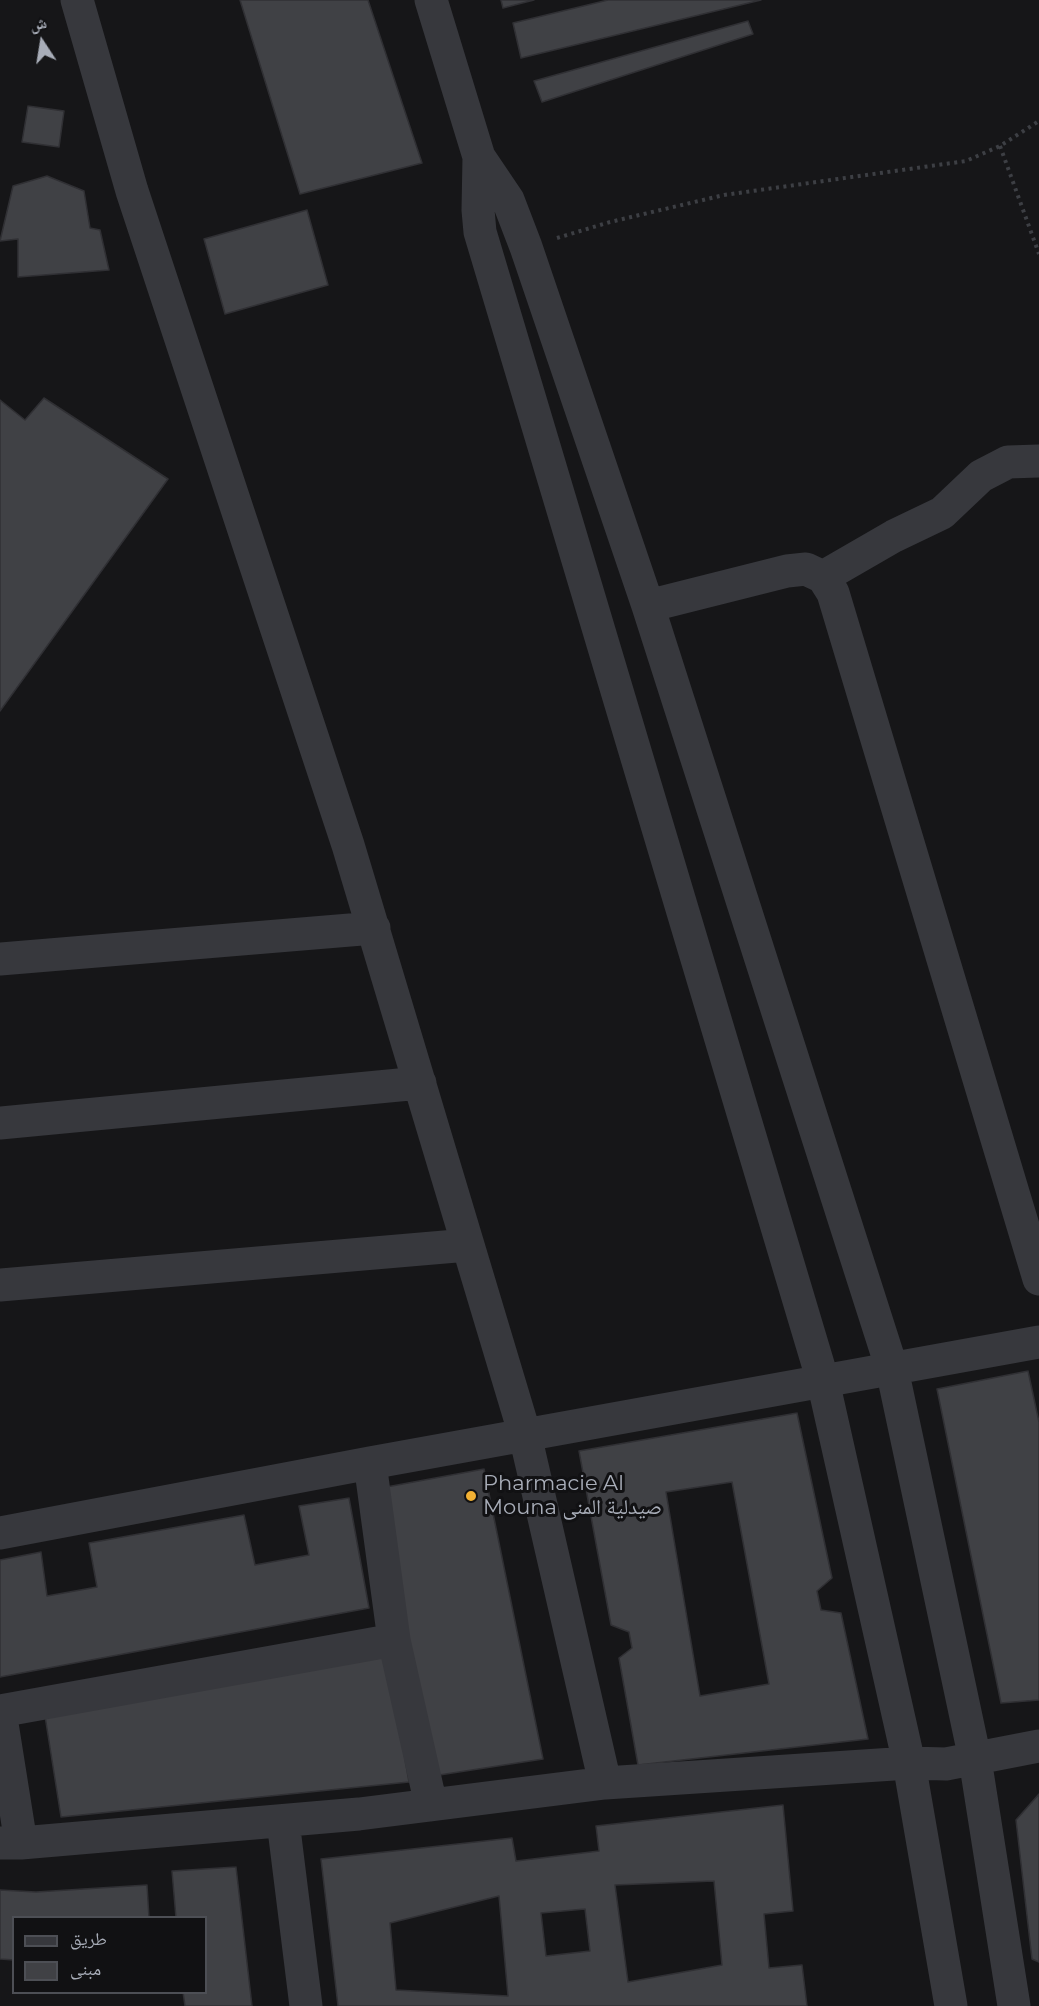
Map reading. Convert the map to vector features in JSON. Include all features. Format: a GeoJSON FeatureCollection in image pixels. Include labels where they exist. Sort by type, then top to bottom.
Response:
{"type":"FeatureCollection","features":[{"type":"Feature","properties":{"kind":"street"},"geometry":{"type":"LineString","coordinates":[[77,0],[132,191],[374,928],[525,1435],[605,1783]]}},
{"type":"Feature","properties":{"kind":"street"},"geometry":{"type":"LineString","coordinates":[[431,0],[479,157],[508,200],[526,247],[648,606],[892,1369],[975,1759],[1014,2006]]}},
{"type":"Feature","properties":{"kind":"street"},"geometry":{"type":"LineString","coordinates":[[479,157],[480,232],[823,1381],[909,1763],[951,2006]]}},
{"type":"Feature","properties":{"kind":"street"},"geometry":{"type":"LineString","coordinates":[[823,577],[894,536],[942,513],[981,476],[1008,462],[1039,461]]}},
{"type":"Feature","properties":{"kind":"street"},"geometry":{"type":"LineString","coordinates":[[648,606],[787,571],[806,569],[823,577],[833,593],[1039,1279]]}},
{"type":"Feature","properties":{"kind":"street"},"geometry":{"type":"LineString","coordinates":[[0,959],[374,928]]}},
{"type":"Feature","properties":{"kind":"street"},"geometry":{"type":"LineString","coordinates":[[0,1123],[420,1083]]}},
{"type":"Feature","properties":{"kind":"street"},"geometry":{"type":"LineString","coordinates":[[0,1284],[468,1245]]}},
{"type":"Feature","properties":{"kind":"street"},"geometry":{"type":"LineString","coordinates":[[0,1533],[369,1463],[1039,1342]]}},
{"type":"Feature","properties":{"kind":"street"},"geometry":{"type":"LineString","coordinates":[[369,1463],[394,1640],[431,1805]]}},
{"type":"Feature","properties":{"kind":"street"},"geometry":{"type":"LineString","coordinates":[[394,1640],[0,1711],[11,1844],[283,1821],[605,1783],[909,1763],[946,1764],[1039,1746]]}},
{"type":"Feature","properties":{"kind":"street"},"geometry":{"type":"LineString","coordinates":[[283,1821],[306,2006]]}},
{"type":"Feature","properties":{"kind":"path"},"geometry":{"type":"LineString","coordinates":[[526,247],[610,222],[724,195],[966,161],[1000,146],[1039,121]]}},
{"type":"Feature","properties":{"kind":"path"},"geometry":{"type":"LineString","coordinates":[[1000,146],[1039,254]]}},
{"type":"Feature","properties":{"kind":"building"},"geometry":{"type":"Polygon","coordinates":[[[240,0],[368,0],[422,163],[300,194],[240,0]]]}},
{"type":"Feature","properties":{"kind":"building"},"geometry":{"type":"Polygon","coordinates":[[[501,0],[534,0],[503,8],[501,0]]]}},
{"type":"Feature","properties":{"kind":"building"},"geometry":{"type":"Polygon","coordinates":[[[608,0],[761,0],[521,58],[513,23],[608,0]]]}},
{"type":"Feature","properties":{"kind":"building"},"geometry":{"type":"Polygon","coordinates":[[[748,21],[753,34],[542,102],[534,81],[748,21]]]}},
{"type":"Feature","properties":{"kind":"building"},"geometry":{"type":"Polygon","coordinates":[[[28,106],[64,111],[59,147],[22,142],[28,106]]]}},
{"type":"Feature","properties":{"kind":"building"},"geometry":{"type":"Polygon","coordinates":[[[47,176],[84,191],[90,228],[100,230],[109,270],[18,277],[18,239],[0,241],[13,186],[47,176]]]}},
{"type":"Feature","properties":{"kind":"building"},"geometry":{"type":"Polygon","coordinates":[[[307,210],[328,285],[225,314],[204,239],[307,210]]]}},
{"type":"Feature","properties":{"kind":"building"},"geometry":{"type":"Polygon","coordinates":[[[44,398],[168,479],[0,711],[0,400],[25,420],[44,398]]]}},
{"type":"Feature","properties":{"kind":"building"},"geometry":{"type":"Polygon","coordinates":[[[1028,1371],[1039,1422],[1039,1700],[1001,1703],[937,1389],[1028,1371]]]}},
{"type":"Feature","properties":{"kind":"building"},"geometry":{"type":"Polygon","coordinates":[[[797,1413],[832,1578],[817,1591],[821,1610],[841,1613],[868,1739],[638,1765],[619,1658],[632,1648],[629,1632],[611,1625],[579,1451],[797,1413]],[[732,1482],[666,1492],[700,1696],[769,1684],[732,1482]]]}},
{"type":"Feature","properties":{"kind":"building"},"geometry":{"type":"Polygon","coordinates":[[[484,1469],[543,1759],[433,1776],[381,1488],[484,1469]]]}},
{"type":"Feature","properties":{"kind":"building"},"geometry":{"type":"Polygon","coordinates":[[[349,1498],[369,1608],[0,1677],[0,1560],[41,1552],[47,1596],[97,1587],[89,1543],[244,1515],[255,1565],[309,1555],[299,1506],[349,1498]]]}},
{"type":"Feature","properties":{"kind":"building"},"geometry":{"type":"Polygon","coordinates":[[[387,1656],[409,1782],[61,1817],[45,1716],[387,1656]]]}},
{"type":"Feature","properties":{"kind":"building"},"geometry":{"type":"Polygon","coordinates":[[[1039,1794],[1039,1962],[1032,1959],[1016,1820],[1039,1794]]]}},
{"type":"Feature","properties":{"kind":"building"},"geometry":{"type":"Polygon","coordinates":[[[783,1805],[793,1911],[764,1914],[769,1968],[802,1965],[807,2006],[338,2006],[321,1859],[512,1838],[516,1861],[599,1851],[596,1826],[783,1805]],[[714,1881],[615,1885],[628,1982],[722,1965],[714,1881]],[[499,1896],[390,1923],[396,1990],[508,1996],[499,1896]],[[585,1909],[541,1913],[546,1956],[590,1951],[585,1909]]]}},
{"type":"Feature","properties":{"kind":"building"},"geometry":{"type":"Polygon","coordinates":[[[236,1867],[252,2006],[185,2006],[183,1994],[207,1994],[207,1916],[176,1916],[172,1871],[236,1867]]]}},
{"type":"Feature","properties":{"kind":"building"},"geometry":{"type":"Polygon","coordinates":[[[147,1885],[149,1916],[12,1916],[12,1960],[0,1959],[0,1890],[36,1892],[147,1885]]]}},
{"type":"Feature","properties":{"kind":"place","name":"Pharmacie Al Mouna صيدلية المنى"},"geometry":{"type":"Point","coordinates":[471,1496]}}]}
